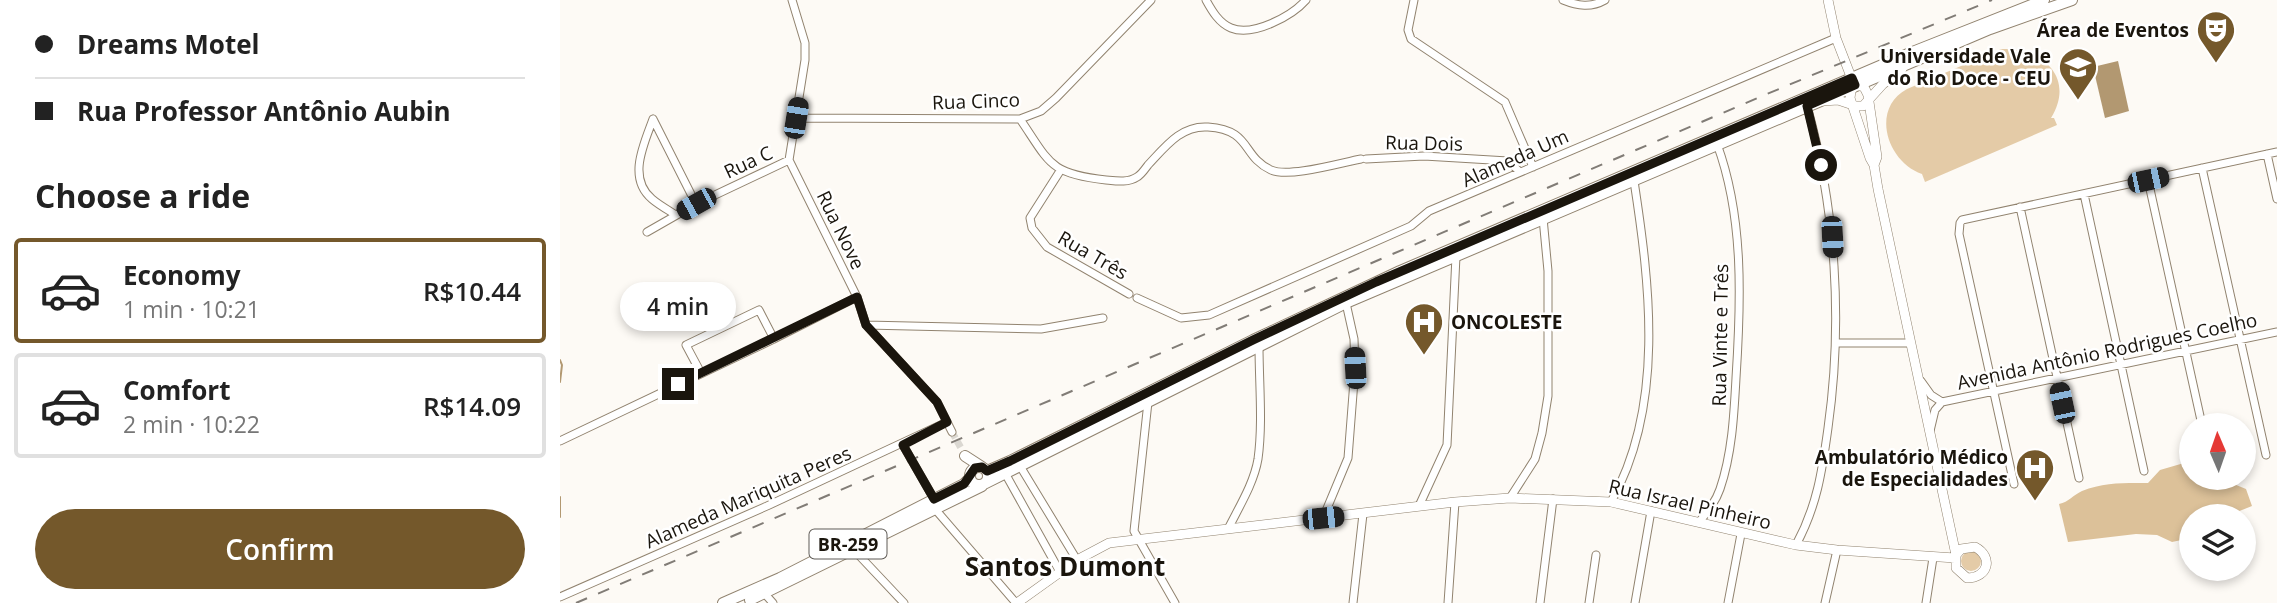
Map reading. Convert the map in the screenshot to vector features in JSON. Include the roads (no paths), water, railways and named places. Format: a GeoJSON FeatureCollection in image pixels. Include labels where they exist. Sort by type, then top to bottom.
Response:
{"type":"FeatureCollection","features":[{"type":"Feature","properties":{"kind":"main road","name":"BR-259"},"geometry":{"type":"LineString","coordinates":[[984,469],[1376,282],[1853,81],[1958,33],[2045,0]]}},
{"type":"Feature","properties":{"kind":"main road","name":"BR-259"},"geometry":{"type":"LineString","coordinates":[[723,603],[934,504],[983,485],[1346,303],[1822,101],[1853,81],[1912,62],[1990,29],[2073,0]]}},
{"type":"Feature","properties":{"kind":"main road"},"geometry":{"type":"LineString","coordinates":[[963,452],[984,469],[989,476],[983,485],[975,485],[963,452]]}},
{"type":"Feature","properties":{"kind":"main road"},"geometry":{"type":"LineString","coordinates":[[970,476],[975,468],[984,469]]}},
{"type":"Feature","properties":{"kind":"main road","name":"BR-259"},"geometry":{"type":"LineString","coordinates":[[744,603],[854,550],[934,504],[964,484],[970,476]]}},
{"type":"Feature","properties":{"kind":"street"},"geometry":{"type":"LineString","coordinates":[[789,160],[805,60],[805,43],[792,0]]}},
{"type":"Feature","properties":{"kind":"street","name":"Rua Cinco"},"geometry":{"type":"LineString","coordinates":[[796,118],[1020,119],[1041,110],[1056,98],[1151,0]]}},
{"type":"Feature","properties":{"kind":"street"},"geometry":{"type":"LineString","coordinates":[[1206,0],[1215,16],[1232,29],[1252,29],[1274,23],[1298,9],[1306,0]]}},
{"type":"Feature","properties":{"kind":"street"},"geometry":{"type":"LineString","coordinates":[[1414,0],[1408,30],[1411,39],[1505,102],[1533,167]]}},
{"type":"Feature","properties":{"kind":"street"},"geometry":{"type":"LineString","coordinates":[[1563,0],[1583,6],[1605,0]]}},
{"type":"Feature","properties":{"kind":"street"},"geometry":{"type":"LineString","coordinates":[[1828,0],[1836,38],[1853,81],[1850,94],[1852,105],[1874,165],[1953,541],[1955,568],[1963,577],[1974,578],[1981,575],[1987,565],[1985,554],[1975,547],[1959,546],[1953,541]]}},
{"type":"Feature","properties":{"kind":"street","name":"Alameda Um"},"geometry":{"type":"LineString","coordinates":[[1209,314],[1410,226],[1429,211],[1836,38]]}},
{"type":"Feature","properties":{"kind":"street"},"geometry":{"type":"LineString","coordinates":[[1822,101],[1838,100],[1863,106],[1889,79],[1912,62]]}},
{"type":"Feature","properties":{"kind":"street"},"geometry":{"type":"LineString","coordinates":[[1853,81],[1864,88],[1868,101],[1877,157],[1874,165]]}},
{"type":"Feature","properties":{"kind":"street"},"geometry":{"type":"LineString","coordinates":[[1796,545],[1809,521],[1816,500],[1834,386],[1836,343],[1832,237],[1819,155],[1807,106]]}},
{"type":"Feature","properties":{"kind":"street"},"geometry":{"type":"LineString","coordinates":[[676,215],[652,199],[642,188],[639,178],[640,151],[653,119],[696,204]]}},
{"type":"Feature","properties":{"kind":"street"},"geometry":{"type":"LineString","coordinates":[[1020,119],[1046,159],[1060,171]]}},
{"type":"Feature","properties":{"kind":"street","name":"Rua Dois"},"geometry":{"type":"LineString","coordinates":[[1060,171],[1073,176],[1122,181],[1138,177],[1180,133],[1191,127],[1205,126],[1237,133],[1255,157],[1272,171],[1303,172],[1363,159],[1424,156],[1507,161],[1520,172]]}},
{"type":"Feature","properties":{"kind":"street","name":"Rua Vinte e Três"},"geometry":{"type":"LineString","coordinates":[[1700,521],[1719,491],[1726,468],[1739,347],[1737,247],[1731,200],[1717,144]]}},
{"type":"Feature","properties":{"kind":"street"},"geometry":{"type":"LineString","coordinates":[[2014,484],[1959,234],[1962,220],[2277,152]]}},
{"type":"Feature","properties":{"kind":"street"},"geometry":{"type":"LineString","coordinates":[[2267,154],[2277,199]]}},
{"type":"Feature","properties":{"kind":"street","name":"Rua C"},"geometry":{"type":"LineString","coordinates":[[647,232],[696,204],[789,160]]}},
{"type":"Feature","properties":{"kind":"street","name":"Rua Nove"},"geometry":{"type":"LineString","coordinates":[[789,160],[857,297],[866,325]]}},
{"type":"Feature","properties":{"kind":"street"},"geometry":{"type":"LineString","coordinates":[[2202,168],[2266,455]]}},
{"type":"Feature","properties":{"kind":"street","name":"Rua Três"},"geometry":{"type":"LineString","coordinates":[[1060,171],[1030,218],[1032,228],[1047,247],[1129,294]]}},
{"type":"Feature","properties":{"kind":"street"},"geometry":{"type":"LineString","coordinates":[[2148,180],[2199,413]]}},
{"type":"Feature","properties":{"kind":"street"},"geometry":{"type":"LineString","coordinates":[[1611,502],[1625,478],[1635,448],[1644,402],[1646,293],[1634,181]]}},
{"type":"Feature","properties":{"kind":"street"},"geometry":{"type":"LineString","coordinates":[[2084,194],[2144,471]]}},
{"type":"Feature","properties":{"kind":"street"},"geometry":{"type":"LineString","coordinates":[[2020,207],[2079,478]]}},
{"type":"Feature","properties":{"kind":"street"},"geometry":{"type":"LineString","coordinates":[[1510,498],[1535,459],[1548,396],[1548,271],[1543,218]]}},
{"type":"Feature","properties":{"kind":"street"},"geometry":{"type":"LineString","coordinates":[[1419,506],[1447,444],[1456,256]]}},
{"type":"Feature","properties":{"kind":"street"},"geometry":{"type":"LineString","coordinates":[[560,441],[857,297]]}},
{"type":"Feature","properties":{"kind":"street","name":"Rua Três"},"geometry":{"type":"LineString","coordinates":[[1137,298],[1181,318],[1209,314]]}},
{"type":"Feature","properties":{"kind":"street"},"geometry":{"type":"LineString","coordinates":[[1323,518],[1348,458],[1355,368],[1354,340],[1346,303]]}},
{"type":"Feature","properties":{"kind":"street"},"geometry":{"type":"LineString","coordinates":[[701,373],[686,345],[759,310],[774,339]]}},
{"type":"Feature","properties":{"kind":"street"},"geometry":{"type":"LineString","coordinates":[[866,325],[1041,329],[1103,318]]}},
{"type":"Feature","properties":{"kind":"street"},"geometry":{"type":"LineString","coordinates":[[866,325],[937,402],[952,432]]}},
{"type":"Feature","properties":{"kind":"street","name":"Avenida Antônio Rodrigues Coelho"},"geometry":{"type":"LineString","coordinates":[[1930,431],[1935,410],[1942,402],[2277,332]]}},
{"type":"Feature","properties":{"kind":"street"},"geometry":{"type":"LineString","coordinates":[[1836,343],[1910,343]]}},
{"type":"Feature","properties":{"kind":"street"},"geometry":{"type":"LineString","coordinates":[[1228,529],[1246,493],[1257,462],[1260,423],[1259,346]]}},
{"type":"Feature","properties":{"kind":"street","name":"Avenida Antônio Rodrigues Coelho"},"geometry":{"type":"LineString","coordinates":[[1920,380],[1931,395],[1942,402]]}},
{"type":"Feature","properties":{"kind":"street"},"geometry":{"type":"LineString","coordinates":[[1148,402],[1134,525],[1175,603]]}},
{"type":"Feature","properties":{"kind":"street","name":"Alameda Mariquita Peres"},"geometry":{"type":"LineString","coordinates":[[560,597],[903,445],[947,422]]}},
{"type":"Feature","properties":{"kind":"street"},"geometry":{"type":"LineString","coordinates":[[903,445],[934,504],[1017,603]]}},
{"type":"Feature","properties":{"kind":"street"},"geometry":{"type":"LineString","coordinates":[[1020,466],[1077,560]]}},
{"type":"Feature","properties":{"kind":"street"},"geometry":{"type":"LineString","coordinates":[[1005,473],[1059,572]]}},
{"type":"Feature","properties":{"kind":"street","name":"Rua Israel Pinheiro"},"geometry":{"type":"LineString","coordinates":[[1017,603],[1077,560],[1109,543],[1419,506],[1510,498],[1611,502],[1796,545],[1933,558],[1956,556]]}},
{"type":"Feature","properties":{"kind":"street"},"geometry":{"type":"LineString","coordinates":[[1540,603],[1553,499]]}},
{"type":"Feature","properties":{"kind":"street"},"geometry":{"type":"LineString","coordinates":[[1448,603],[1455,502]]}},
{"type":"Feature","properties":{"kind":"street"},"geometry":{"type":"LineString","coordinates":[[1635,603],[1651,511]]}},
{"type":"Feature","properties":{"kind":"street"},"geometry":{"type":"LineString","coordinates":[[1353,603],[1363,514]]}},
{"type":"Feature","properties":{"kind":"street"},"geometry":{"type":"LineString","coordinates":[[1728,603],[1741,534]]}},
{"type":"Feature","properties":{"kind":"street"},"geometry":{"type":"LineString","coordinates":[[1956,556],[1968,546]]}},
{"type":"Feature","properties":{"kind":"street"},"geometry":{"type":"LineString","coordinates":[[854,550],[904,603]]}},
{"type":"Feature","properties":{"kind":"street"},"geometry":{"type":"LineString","coordinates":[[1825,603],[1837,550]]}},
{"type":"Feature","properties":{"kind":"street"},"geometry":{"type":"LineString","coordinates":[[1589,603],[1596,555]]}},
{"type":"Feature","properties":{"kind":"street"},"geometry":{"type":"LineString","coordinates":[[1926,603],[1933,558]]}},
{"type":"Feature","properties":{"kind":"street"},"geometry":{"type":"LineString","coordinates":[[765,594],[773,603]]}},
{"type":"Feature","properties":{"kind":"waterway"},"geometry":{"type":"LineString","coordinates":[[560,360],[560,382]]}},
{"type":"Feature","properties":{"kind":"waterway"},"geometry":{"type":"LineString","coordinates":[[560,497],[560,517]]}},
{"type":"Feature","properties":{"kind":"tunnel"},"geometry":{"type":"LineString","coordinates":[[952,432],[961,448]]}},
{"type":"Feature","properties":{"kind":"railway"},"geometry":{"type":"LineString","coordinates":[[576,603],[1992,0]]}},
{"type":"Feature","properties":{"kind":"place","name":"Área de Eventos"},"geometry":{"type":"Point","coordinates":[2216,64]}},
{"type":"Feature","properties":{"kind":"place","name":"Universidade Vale do Rio Doce - CEU"},"geometry":{"type":"Point","coordinates":[2078,101]}},
{"type":"Feature","properties":{"kind":"place","name":"ONCOLESTE"},"geometry":{"type":"Point","coordinates":[1424,356]}},
{"type":"Feature","properties":{"kind":"place","name":"Ambulatório Médico de Especialidades"},"geometry":{"type":"Point","coordinates":[2035,502]}},
{"type":"Feature","properties":{"kind":"district","name":"Santos Dumont"},"geometry":{"type":"Point","coordinates":[1065,566]}}]}
